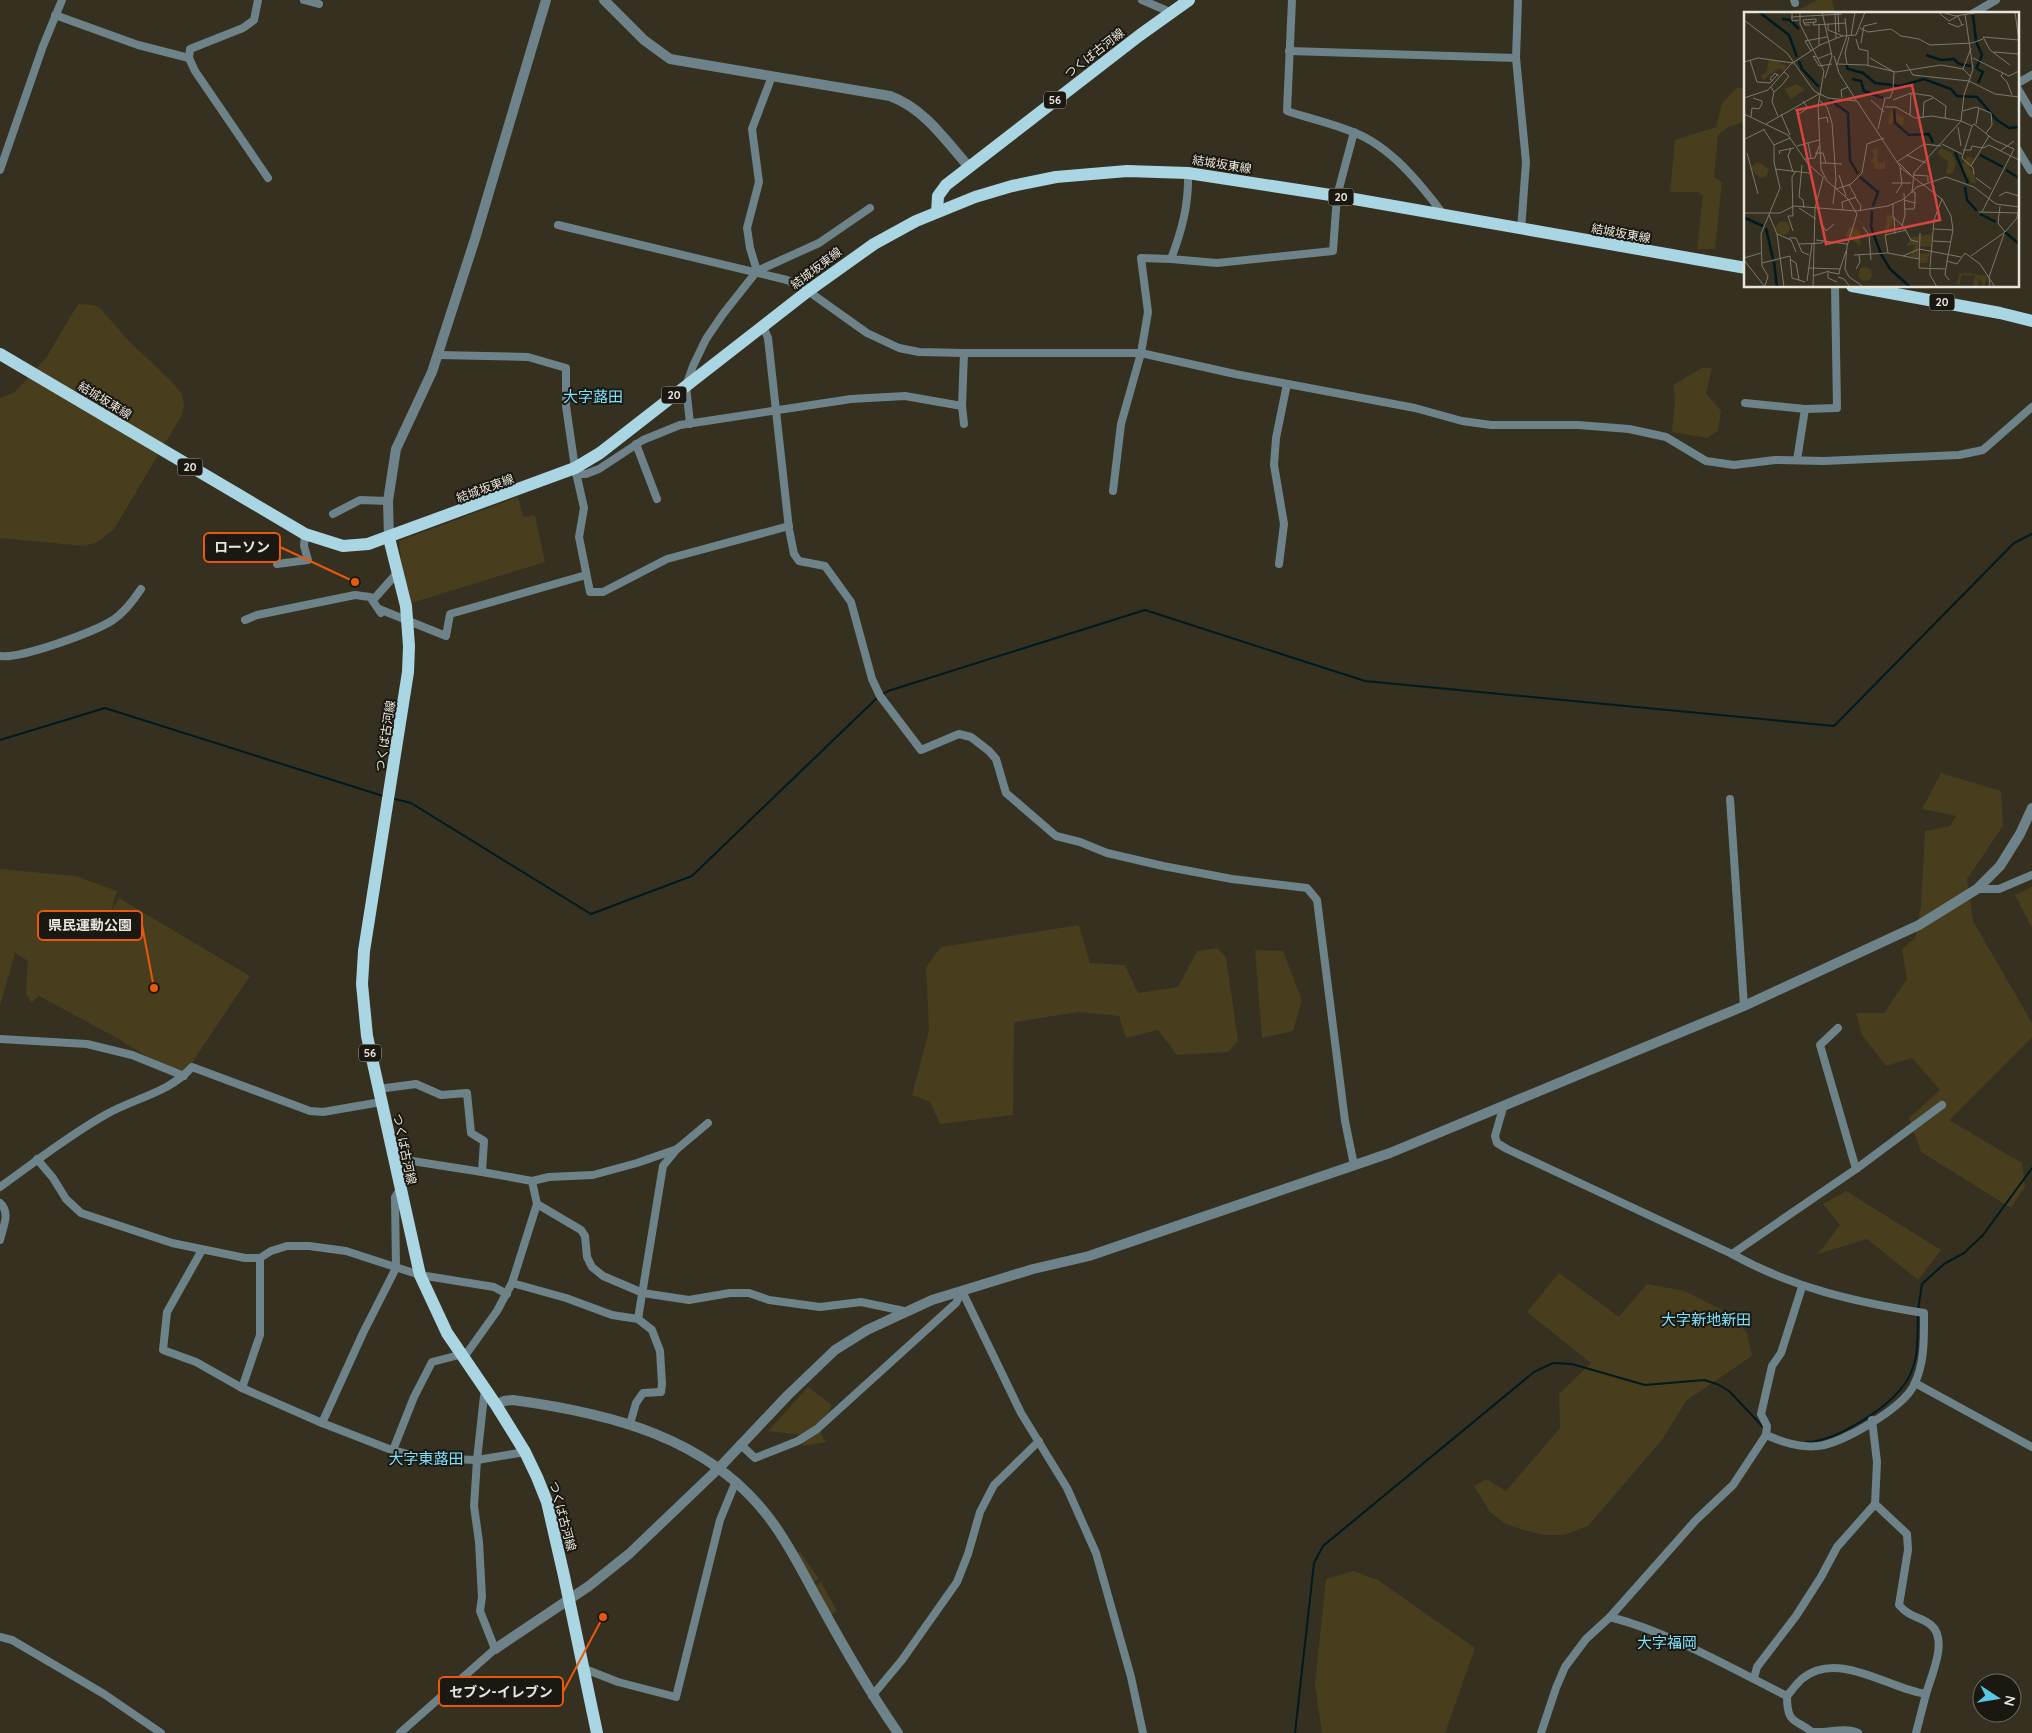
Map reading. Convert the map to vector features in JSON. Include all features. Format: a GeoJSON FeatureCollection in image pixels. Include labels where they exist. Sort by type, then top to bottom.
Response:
{"type":"FeatureCollection","features":[{"type":"Feature","properties":{"kind":"main road","name":"つくば古河線"},"geometry":{"type":"LineString","coordinates":[[937,212],[937,202],[942,190],[969,167],[1170,12],[1189,0]]}},
{"type":"Feature","properties":{"kind":"main road","name":"結城坂東線"},"geometry":{"type":"LineString","coordinates":[[0,354],[305,534],[327,543],[349,547],[389,538],[575,471],[808,291],[874,244],[937,212],[992,191],[1056,177],[1127,170],[1188,173],[1336,196],[1744,268]]}},
{"type":"Feature","properties":{"kind":"main road","name":"20"},"geometry":{"type":"LineString","coordinates":[[1863,288],[2000,313],[2032,321]]}},
{"type":"Feature","properties":{"kind":"main road","name":"つくば古河線"},"geometry":{"type":"LineString","coordinates":[[389,538],[408,621],[409,646],[404,704],[364,951],[364,1018],[392,1158],[420,1275],[447,1333],[496,1405],[525,1452],[547,1502],[585,1669],[597,1733]]}},
{"type":"Feature","properties":{"kind":"street"},"geometry":{"type":"LineString","coordinates":[[0,170],[62,0]]}},
{"type":"Feature","properties":{"kind":"street"},"geometry":{"type":"LineString","coordinates":[[258,0],[254,20],[243,28],[190,50],[189,58],[195,72],[268,178]]}},
{"type":"Feature","properties":{"kind":"street"},"geometry":{"type":"LineString","coordinates":[[304,0],[318,4]]}},
{"type":"Feature","properties":{"kind":"street"},"geometry":{"type":"LineString","coordinates":[[389,538],[388,501],[396,449],[438,355],[546,0]]}},
{"type":"Feature","properties":{"kind":"street"},"geometry":{"type":"LineString","coordinates":[[604,0],[644,40],[670,58],[890,96],[906,102],[920,112],[969,167]]}},
{"type":"Feature","properties":{"kind":"street"},"geometry":{"type":"LineString","coordinates":[[1142,0],[1170,12]]}},
{"type":"Feature","properties":{"kind":"street"},"geometry":{"type":"LineString","coordinates":[[1292,0],[1286,111],[1354,132],[1376,144],[1414,177],[1444,216]]}},
{"type":"Feature","properties":{"kind":"street"},"geometry":{"type":"LineString","coordinates":[[1518,0],[1516,58],[1526,162],[1522,230]]}},
{"type":"Feature","properties":{"kind":"street"},"geometry":{"type":"LineString","coordinates":[[1977,12],[1996,0]]}},
{"type":"Feature","properties":{"kind":"street"},"geometry":{"type":"LineString","coordinates":[[55,15],[138,44],[189,58]]}},
{"type":"Feature","properties":{"kind":"street"},"geometry":{"type":"LineString","coordinates":[[1289,51],[1516,58]]}},
{"type":"Feature","properties":{"kind":"street"},"geometry":{"type":"LineString","coordinates":[[2020,82],[2032,75]]}},
{"type":"Feature","properties":{"kind":"street"},"geometry":{"type":"LineString","coordinates":[[756,271],[750,248],[748,228],[759,182],[752,129],[772,76]]}},
{"type":"Feature","properties":{"kind":"street"},"geometry":{"type":"LineString","coordinates":[[2020,92],[2032,113]]}},
{"type":"Feature","properties":{"kind":"street"},"geometry":{"type":"LineString","coordinates":[[1113,491],[1121,424],[1141,353],[1148,312],[1141,258],[1217,263],[1333,251],[1336,196],[1354,132]]}},
{"type":"Feature","properties":{"kind":"street"},"geometry":{"type":"LineString","coordinates":[[2020,153],[2030,170],[2032,169]]}},
{"type":"Feature","properties":{"kind":"street"},"geometry":{"type":"LineString","coordinates":[[1171,259],[1182,229],[1187,208],[1188,173]]}},
{"type":"Feature","properties":{"kind":"street"},"geometry":{"type":"LineString","coordinates":[[690,424],[686,386],[706,339],[756,271],[819,243],[870,208]]}},
{"type":"Feature","properties":{"kind":"street"},"geometry":{"type":"LineString","coordinates":[[558,225],[756,271],[787,280],[808,291],[867,333],[899,348],[919,352],[964,353],[1141,353],[1287,384],[1415,408],[1462,421],[1492,424],[1578,425],[1629,428],[1666,437],[1706,460],[1734,465],[1775,460],[1959,455],[1983,450],[2032,407]]}},
{"type":"Feature","properties":{"kind":"street"},"geometry":{"type":"LineString","coordinates":[[1745,403],[1805,409],[1837,408],[1835,288]]}},
{"type":"Feature","properties":{"kind":"street"},"geometry":{"type":"LineString","coordinates":[[763,326],[768,338],[778,412],[789,526],[794,554],[799,561],[824,566],[851,602],[872,679],[880,696],[921,750],[959,734],[982,744],[996,759],[1006,793],[1056,836],[1080,842],[1107,853],[1163,866],[1232,879],[1307,888],[1317,900],[1345,1121],[1354,1165]]}},
{"type":"Feature","properties":{"kind":"street"},"geometry":{"type":"LineString","coordinates":[[964,353],[962,406],[964,424]]}},
{"type":"Feature","properties":{"kind":"street"},"geometry":{"type":"LineString","coordinates":[[438,355],[528,357],[566,368],[566,406],[575,471],[584,508],[579,537],[590,592],[603,592],[667,559],[789,526]]}},
{"type":"Feature","properties":{"kind":"street"},"geometry":{"type":"LineString","coordinates":[[1280,564],[1284,524],[1274,465],[1276,438],[1287,384]]}},
{"type":"Feature","properties":{"kind":"street"},"geometry":{"type":"LineString","coordinates":[[575,471],[586,474],[598,470],[636,444],[680,426],[690,424],[778,412],[851,399],[904,396],[962,406]]}},
{"type":"Feature","properties":{"kind":"street"},"geometry":{"type":"LineString","coordinates":[[1797,460],[1805,409]]}},
{"type":"Feature","properties":{"kind":"street"},"geometry":{"type":"LineString","coordinates":[[636,444],[657,499]]}},
{"type":"Feature","properties":{"kind":"street"},"geometry":{"type":"LineString","coordinates":[[333,514],[360,500],[388,501]]}},
{"type":"Feature","properties":{"kind":"street"},"geometry":{"type":"LineString","coordinates":[[277,564],[308,560],[304,546],[305,534]]}},
{"type":"Feature","properties":{"kind":"street"},"geometry":{"type":"LineString","coordinates":[[373,600],[398,572]]}},
{"type":"Feature","properties":{"kind":"street"},"geometry":{"type":"LineString","coordinates":[[245,620],[256,615],[355,595],[370,597],[381,612],[446,636],[449,616],[454,613],[586,575]]}},
{"type":"Feature","properties":{"kind":"street"},"geometry":{"type":"LineString","coordinates":[[0,656],[33,651],[106,624],[126,609],[141,589]]}},
{"type":"Feature","properties":{"kind":"street"},"geometry":{"type":"LineString","coordinates":[[1730,799],[1744,1006]]}},
{"type":"Feature","properties":{"kind":"street"},"geometry":{"type":"LineString","coordinates":[[400,1733],[495,1649],[569,1599],[629,1554],[719,1468],[740,1444],[835,1350],[867,1330],[904,1311],[962,1291],[1131,1242],[1390,1153],[1503,1108],[1744,1006],[1919,925],[1977,889],[2000,866],[2020,834],[2032,808]]}},
{"type":"Feature","properties":{"kind":"street"},"geometry":{"type":"LineString","coordinates":[[1977,889],[1998,889],[2032,875]]}},
{"type":"Feature","properties":{"kind":"street"},"geometry":{"type":"LineString","coordinates":[[1838,1028],[1820,1045],[1856,1169]]}},
{"type":"Feature","properties":{"kind":"street"},"geometry":{"type":"LineString","coordinates":[[0,1039],[88,1044],[132,1056],[184,1076]]}},
{"type":"Feature","properties":{"kind":"street"},"geometry":{"type":"LineString","coordinates":[[0,1187],[37,1158],[107,1114],[151,1096],[184,1076],[192,1067],[310,1111],[323,1112],[381,1102]]}},
{"type":"Feature","properties":{"kind":"street"},"geometry":{"type":"LineString","coordinates":[[378,1089],[416,1084],[441,1095],[467,1093],[471,1133],[484,1141],[482,1172]]}},
{"type":"Feature","properties":{"kind":"street"},"geometry":{"type":"LineString","coordinates":[[1732,1254],[1856,1169],[1942,1105]]}},
{"type":"Feature","properties":{"kind":"street"},"geometry":{"type":"LineString","coordinates":[[1503,1108],[1495,1136],[1497,1142],[1732,1254],[1761,1270],[1802,1287],[1924,1314],[1923,1361],[1911,1392],[1841,1440],[1818,1446],[1787,1444],[1766,1435]]}},
{"type":"Feature","properties":{"kind":"street"},"geometry":{"type":"LineString","coordinates":[[638,1319],[663,1166],[676,1149],[708,1123]]}},
{"type":"Feature","properties":{"kind":"street"},"geometry":{"type":"LineString","coordinates":[[392,1158],[532,1181],[549,1177],[592,1175],[637,1163],[676,1149]]}},
{"type":"Feature","properties":{"kind":"street"},"geometry":{"type":"LineString","coordinates":[[37,1158],[53,1178],[66,1199],[81,1213],[202,1250],[260,1258],[271,1251],[287,1246],[309,1246],[346,1251],[420,1275],[494,1287],[508,1294]]}},
{"type":"Feature","properties":{"kind":"street"},"geometry":{"type":"LineString","coordinates":[[393,1450],[414,1397],[432,1362],[462,1356],[467,1353],[508,1294],[537,1204],[532,1181]]}},
{"type":"Feature","properties":{"kind":"street"},"geometry":{"type":"LineString","coordinates":[[322,1423],[363,1333],[396,1268],[394,1197],[400,1190]]}},
{"type":"Feature","properties":{"kind":"street"},"geometry":{"type":"LineString","coordinates":[[0,1203],[6,1208],[7,1215],[0,1240]]}},
{"type":"Feature","properties":{"kind":"street"},"geometry":{"type":"LineString","coordinates":[[537,1204],[581,1230],[586,1236],[587,1257],[592,1267],[603,1276],[642,1293],[689,1300],[730,1293],[749,1293],[769,1300],[820,1308],[861,1302],[904,1311]]}},
{"type":"Feature","properties":{"kind":"street"},"geometry":{"type":"LineString","coordinates":[[202,1250],[168,1312],[163,1350],[196,1362],[242,1388],[322,1423],[393,1450],[431,1460],[477,1460],[525,1452]]}},
{"type":"Feature","properties":{"kind":"street"},"geometry":{"type":"LineString","coordinates":[[242,1388],[260,1336],[260,1258]]}},
{"type":"Feature","properties":{"kind":"street"},"geometry":{"type":"LineString","coordinates":[[512,1283],[566,1298],[628,1320],[638,1319],[652,1330],[660,1351],[661,1392],[643,1392],[636,1403],[630,1424]]}},
{"type":"Feature","properties":{"kind":"street"},"geometry":{"type":"LineString","coordinates":[[1542,1733],[1556,1688],[1565,1667],[1586,1639],[1610,1617],[1696,1520],[1733,1485],[1766,1435],[1767,1426],[1762,1414],[1772,1366],[1781,1353],[1802,1287]]}},
{"type":"Feature","properties":{"kind":"street"},"geometry":{"type":"LineString","coordinates":[[962,1291],[1021,1413],[1067,1488],[1096,1553],[1131,1677],[1143,1733]]}},
{"type":"Feature","properties":{"kind":"street"},"geometry":{"type":"LineString","coordinates":[[740,1444],[755,1458],[798,1441],[817,1429],[956,1304],[962,1291]]}},
{"type":"Feature","properties":{"kind":"street"},"geometry":{"type":"LineString","coordinates":[[1915,1383],[2032,1447]]}},
{"type":"Feature","properties":{"kind":"street"},"geometry":{"type":"LineString","coordinates":[[487,1392],[484,1396],[474,1506],[479,1542],[482,1597],[480,1611],[495,1649]]}},
{"type":"Feature","properties":{"kind":"street"},"geometry":{"type":"LineString","coordinates":[[496,1405],[507,1400],[533,1403],[610,1418],[630,1424],[696,1452],[736,1481],[770,1518],[785,1540],[872,1696],[898,1733]]}},
{"type":"Feature","properties":{"kind":"street"},"geometry":{"type":"LineString","coordinates":[[1754,1678],[1757,1667],[1780,1640],[1821,1577],[1837,1547],[1874,1504],[1877,1462],[1872,1420]]}},
{"type":"Feature","properties":{"kind":"street"},"geometry":{"type":"LineString","coordinates":[[872,1696],[902,1660],[957,1582],[968,1554],[980,1512],[994,1485],[1039,1441]]}},
{"type":"Feature","properties":{"kind":"street"},"geometry":{"type":"LineString","coordinates":[[585,1669],[618,1682],[676,1697],[720,1520],[736,1481]]}},
{"type":"Feature","properties":{"kind":"street"},"geometry":{"type":"LineString","coordinates":[[1874,1504],[1907,1534],[1908,1550],[1899,1605],[1908,1615],[1931,1625],[1938,1635],[1939,1646],[1916,1733]]}},
{"type":"Feature","properties":{"kind":"street"},"geometry":{"type":"LineString","coordinates":[[1610,1617],[1629,1622],[1754,1678],[1788,1696]]}},
{"type":"Feature","properties":{"kind":"street"},"geometry":{"type":"LineString","coordinates":[[0,1637],[12,1640],[96,1689],[161,1733]]}},
{"type":"Feature","properties":{"kind":"street"},"geometry":{"type":"LineString","coordinates":[[1858,1733],[1839,1730],[1830,1733],[1813,1733],[1792,1721],[1788,1708],[1788,1696],[1802,1678],[1815,1671],[1840,1668],[1862,1672],[1911,1692],[1926,1694]]}},
{"type":"Feature","properties":{"kind":"shaded area"},"geometry":{"type":"Polygon","coordinates":[[[1817,0],[1832,0],[1835,12],[1788,12],[1802,8],[1817,0]]]}},
{"type":"Feature","properties":{"kind":"shaded area"},"geometry":{"type":"Polygon","coordinates":[[[1738,87],[1744,89],[1744,122],[1728,127],[1718,135],[1714,177],[1722,182],[1715,249],[1697,249],[1703,196],[1699,192],[1670,192],[1675,140],[1716,127],[1722,103],[1738,87]]]}},
{"type":"Feature","properties":{"kind":"shaded area"},"geometry":{"type":"Polygon","coordinates":[[[78,304],[94,305],[100,308],[128,340],[171,381],[182,394],[184,406],[182,415],[114,529],[98,542],[84,546],[0,538],[0,398],[15,392],[46,358],[78,304]]]}},
{"type":"Feature","properties":{"kind":"shaded area"},"geometry":{"type":"Polygon","coordinates":[[[1702,368],[1712,368],[1706,393],[1721,411],[1718,431],[1707,438],[1672,432],[1675,401],[1673,385],[1702,368]]]}},
{"type":"Feature","properties":{"kind":"shaded area"},"geometry":{"type":"Polygon","coordinates":[[[518,497],[523,517],[535,515],[545,562],[408,604],[399,558],[401,557],[399,541],[518,497]]]}},
{"type":"Feature","properties":{"kind":"shaded area"},"geometry":{"type":"Polygon","coordinates":[[[1941,773],[2001,791],[2003,826],[1967,879],[1973,921],[2032,1023],[2032,1037],[1949,1120],[2022,1163],[2025,1186],[2011,1208],[1921,1152],[1909,1118],[1940,1090],[1912,1058],[1886,1066],[1862,1035],[1856,1013],[1884,1013],[1907,979],[1902,949],[1915,938],[1921,906],[1925,831],[1950,826],[1956,816],[1922,809],[1941,773]]]}},
{"type":"Feature","properties":{"kind":"shaded area"},"geometry":{"type":"Polygon","coordinates":[[[0,869],[76,876],[117,891],[111,911],[119,898],[250,976],[185,1073],[154,1061],[117,1038],[39,996],[31,1003],[26,993],[28,961],[15,953],[0,1006],[0,869]]]}},
{"type":"Feature","properties":{"kind":"shaded area"},"geometry":{"type":"Polygon","coordinates":[[[2032,887],[2032,928],[2015,895],[2032,887]]]}},
{"type":"Feature","properties":{"kind":"shaded area"},"geometry":{"type":"Polygon","coordinates":[[[1079,925],[1090,963],[1125,965],[1138,993],[1178,987],[1197,951],[1217,948],[1226,957],[1238,1041],[1228,1052],[1177,1055],[1158,1030],[1126,1038],[1119,1016],[1079,1012],[1014,1022],[1013,1115],[940,1124],[930,1102],[912,1095],[929,1030],[926,967],[941,947],[1079,925]]]}},
{"type":"Feature","properties":{"kind":"shaded area"},"geometry":{"type":"Polygon","coordinates":[[[1255,950],[1283,951],[1302,1000],[1293,1031],[1262,1038],[1255,950]]]}},
{"type":"Feature","properties":{"kind":"shaded area"},"geometry":{"type":"Polygon","coordinates":[[[1846,1191],[1941,1250],[1918,1280],[1867,1239],[1818,1254],[1840,1225],[1823,1204],[1846,1191]]]}},
{"type":"Feature","properties":{"kind":"shaded area"},"geometry":{"type":"Polygon","coordinates":[[[1559,1273],[1619,1317],[1647,1284],[1685,1291],[1730,1314],[1747,1333],[1752,1356],[1687,1400],[1661,1441],[1588,1526],[1564,1535],[1545,1535],[1504,1523],[1490,1512],[1474,1486],[1486,1479],[1506,1491],[1560,1428],[1559,1394],[1591,1363],[1527,1312],[1559,1273]]]}},
{"type":"Feature","properties":{"kind":"shaded area"},"geometry":{"type":"Polygon","coordinates":[[[808,1387],[832,1405],[827,1416],[803,1435],[768,1431],[808,1387]]]}},
{"type":"Feature","properties":{"kind":"shaded area"},"geometry":{"type":"Polygon","coordinates":[[[821,1431],[823,1438],[827,1442],[803,1446],[803,1442],[821,1431]]]}},
{"type":"Feature","properties":{"kind":"shaded area"},"geometry":{"type":"Polygon","coordinates":[[[800,1552],[819,1579],[813,1582],[796,1554],[800,1552]]]}},
{"type":"Feature","properties":{"kind":"shaded area"},"geometry":{"type":"Polygon","coordinates":[[[1353,1571],[1378,1580],[1475,1648],[1445,1733],[1322,1733],[1315,1684],[1326,1579],[1353,1571]]]}},
{"type":"Feature","properties":{"kind":"shaded area"},"geometry":{"type":"Polygon","coordinates":[[[821,1582],[837,1611],[831,1615],[814,1586],[821,1582]]]}},
{"type":"Feature","properties":{"kind":"waterway"},"geometry":{"type":"LineString","coordinates":[[881,695],[888,691],[1145,610],[1365,681],[1834,726],[2014,543],[2032,534]]}},
{"type":"Feature","properties":{"kind":"waterway"},"geometry":{"type":"LineString","coordinates":[[395,799],[411,803],[591,914],[692,876],[877,698]]}},
{"type":"Feature","properties":{"kind":"waterway"},"geometry":{"type":"LineString","coordinates":[[0,740],[105,708],[383,796]]}},
{"type":"Feature","properties":{"kind":"waterway"},"geometry":{"type":"LineString","coordinates":[[1918,1310],[1922,1284],[1944,1264],[1964,1253],[1983,1235],[2032,1168]]}},
{"type":"Feature","properties":{"kind":"waterway"},"geometry":{"type":"LineString","coordinates":[[1806,1442],[1832,1436],[1847,1430],[1875,1412],[1898,1392],[1909,1378],[1916,1358],[1918,1314]]}},
{"type":"Feature","properties":{"kind":"waterway"},"geometry":{"type":"LineString","coordinates":[[1295,1733],[1314,1563],[1323,1546],[1534,1372],[1553,1363],[1572,1364],[1645,1385],[1704,1380],[1717,1384],[1729,1391],[1765,1429]]}},
{"type":"Feature","properties":{"kind":"place","name":"ローソン"},"geometry":{"type":"Point","coordinates":[355,582]}},
{"type":"Feature","properties":{"kind":"place","name":"県民運動公園"},"geometry":{"type":"Point","coordinates":[154,988]}},
{"type":"Feature","properties":{"kind":"place","name":"セブン-イレブン"},"geometry":{"type":"Point","coordinates":[603,1617]}},
{"type":"Feature","properties":{"kind":"district","name":"大字蕗田"},"geometry":{"type":"Point","coordinates":[593,396]}},
{"type":"Feature","properties":{"kind":"district","name":"大字新地新田"},"geometry":{"type":"Point","coordinates":[1706,1319]}},
{"type":"Feature","properties":{"kind":"district","name":"大字東蕗田"},"geometry":{"type":"Point","coordinates":[426,1458]}},
{"type":"Feature","properties":{"kind":"district","name":"大字福岡"},"geometry":{"type":"Point","coordinates":[1667,1642]}}]}
